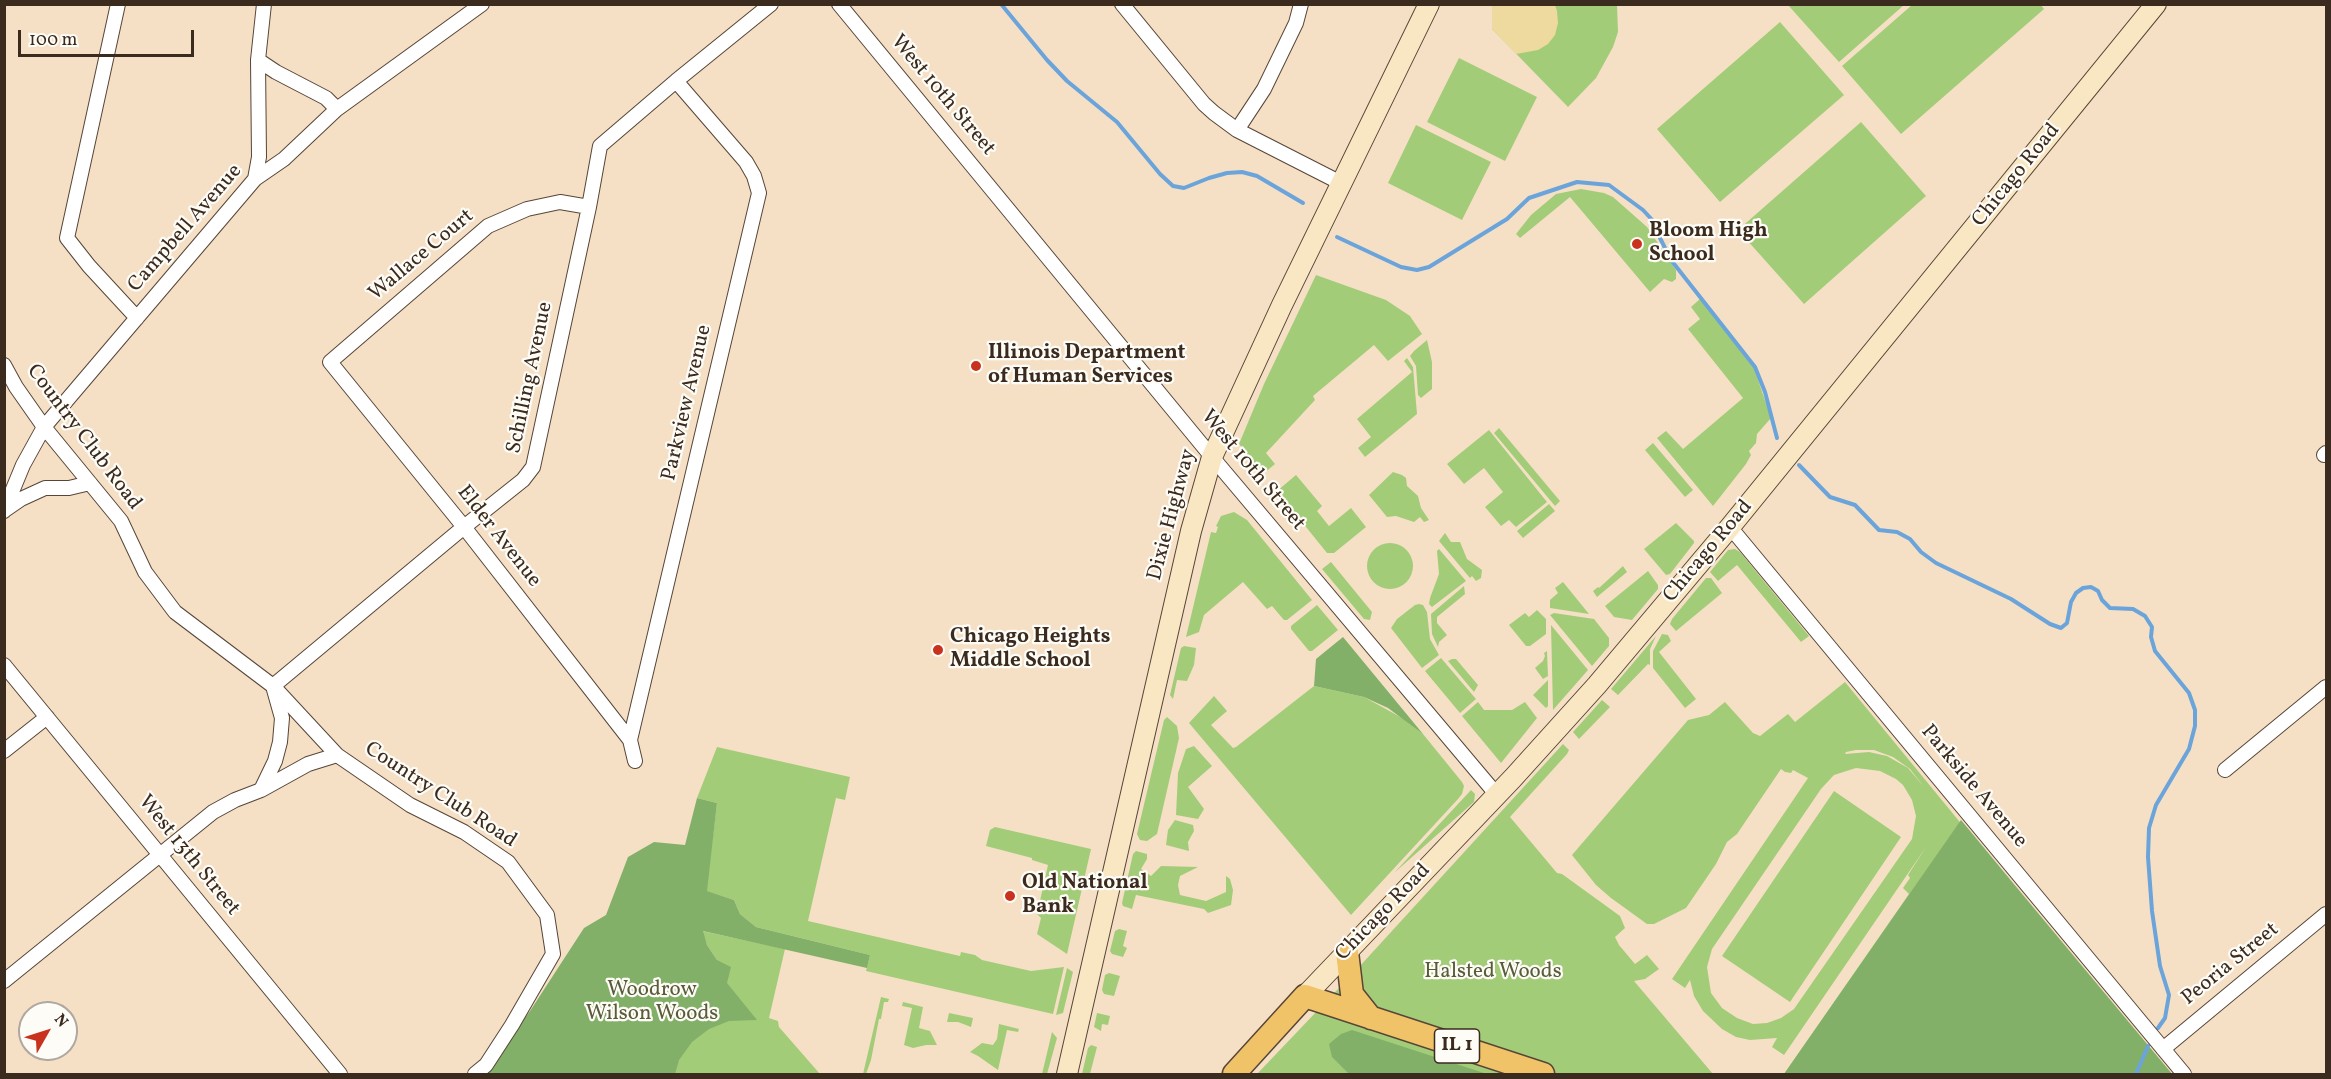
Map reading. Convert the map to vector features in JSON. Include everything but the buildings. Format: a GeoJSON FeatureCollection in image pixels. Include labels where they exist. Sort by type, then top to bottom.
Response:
{"type":"FeatureCollection","features":[{"type":"Feature","properties":{"kind":"main road"},"geometry":{"type":"LineString","coordinates":[[1347,951],[1352,994],[1371,1018]]}},
{"type":"Feature","properties":{"kind":"main road","name":"IL 1"},"geometry":{"type":"LineString","coordinates":[[1305,996],[1544,1074]]}},
{"type":"Feature","properties":{"kind":"main road","name":"Chicago Road"},"geometry":{"type":"LineString","coordinates":[[1234,1074],[1305,996]]}},
{"type":"Feature","properties":{"kind":"street"},"geometry":{"type":"LineString","coordinates":[[118,4],[67,238],[89,266],[137,318]]}},
{"type":"Feature","properties":{"kind":"street"},"geometry":{"type":"LineString","coordinates":[[255,179],[259,157],[258,60],[264,4]]}},
{"type":"Feature","properties":{"kind":"street","name":"Campbell Avenue"},"geometry":{"type":"LineString","coordinates":[[5,510],[23,465],[45,427],[255,179],[284,159],[337,110],[482,4]]}},
{"type":"Feature","properties":{"kind":"street","name":"Schilling Avenue"},"geometry":{"type":"LineString","coordinates":[[273,686],[523,480],[533,467],[600,146],[771,4]]}},
{"type":"Feature","properties":{"kind":"street","name":"West 10th Street"},"geometry":{"type":"LineString","coordinates":[[840,4],[1212,457],[1497,795]]}},
{"type":"Feature","properties":{"kind":"street"},"geometry":{"type":"LineString","coordinates":[[1122,4],[1204,104],[1237,130],[1341,183]]}},
{"type":"Feature","properties":{"kind":"street"},"geometry":{"type":"LineString","coordinates":[[1237,130],[1264,89],[1296,23],[1301,4]]}},
{"type":"Feature","properties":{"kind":"street","name":"Dixie Highway"},"geometry":{"type":"LineString","coordinates":[[1066,1074],[1191,531],[1212,457],[1252,367],[1429,4]]}},
{"type":"Feature","properties":{"kind":"street","name":"Chicago Road"},"geometry":{"type":"LineString","coordinates":[[1305,996],[1497,795],[1596,685],[1730,527],[2156,4]]}},
{"type":"Feature","properties":{"kind":"street"},"geometry":{"type":"LineString","coordinates":[[258,60],[326,98],[337,110]]}},
{"type":"Feature","properties":{"kind":"street","name":"Parkview Avenue"},"geometry":{"type":"LineString","coordinates":[[635,761],[630,740],[759,193],[754,176],[746,162],[676,81]]}},
{"type":"Feature","properties":{"kind":"street","name":"Wallace Court"},"geometry":{"type":"LineString","coordinates":[[330,362],[488,226],[527,209],[560,202],[589,207]]}},
{"type":"Feature","properties":{"kind":"street","name":"Elder Avenue"},"geometry":{"type":"LineString","coordinates":[[330,362],[464,527],[630,740]]}},
{"type":"Feature","properties":{"kind":"street","name":"Country Club Road"},"geometry":{"type":"LineString","coordinates":[[4,365],[16,387],[45,427],[121,521],[145,572],[175,612],[273,686],[337,754],[410,805],[464,832],[508,862],[547,915],[553,954],[507,1033],[486,1065],[475,1074]]}},
{"type":"Feature","properties":{"kind":"street","name":"Campbell Avenue"},"geometry":{"type":"LineString","coordinates":[[5,510],[21,499],[45,488],[69,488],[90,483]]}},
{"type":"Feature","properties":{"kind":"street","name":"Parkside Avenue"},"geometry":{"type":"LineString","coordinates":[[1730,527],[2184,1074]]}},
{"type":"Feature","properties":{"kind":"street","name":"West 13th Street"},"geometry":{"type":"LineString","coordinates":[[4,665],[340,1074]]}},
{"type":"Feature","properties":{"kind":"street"},"geometry":{"type":"LineString","coordinates":[[261,790],[275,761],[280,742],[282,718],[273,686]]}},
{"type":"Feature","properties":{"kind":"street"},"geometry":{"type":"LineString","coordinates":[[2225,770],[2326,687]]}},
{"type":"Feature","properties":{"kind":"street"},"geometry":{"type":"LineString","coordinates":[[4,752],[47,717]]}},
{"type":"Feature","properties":{"kind":"street"},"geometry":{"type":"LineString","coordinates":[[4,981],[213,812],[261,790],[308,764],[337,754]]}},
{"type":"Feature","properties":{"kind":"street","name":"Peoria Street"},"geometry":{"type":"LineString","coordinates":[[2163,1049],[2326,914]]}},
{"type":"Feature","properties":{"kind":"green space"},"geometry":{"type":"Polygon","coordinates":[[[1495,5],[1617,5],[1618,32],[1613,47],[1596,78],[1568,107],[1492,29],[1492,7],[1495,5]]]}},
{"type":"Feature","properties":{"kind":"green space"},"geometry":{"type":"Polygon","coordinates":[[[1788,5],[1904,5],[1839,62],[1788,5]]]}},
{"type":"Feature","properties":{"kind":"green space"},"geometry":{"type":"Polygon","coordinates":[[[1912,5],[2041,5],[2044,9],[1901,134],[1842,66],[1912,5]]]}},
{"type":"Feature","properties":{"kind":"green space"},"geometry":{"type":"Polygon","coordinates":[[[1780,22],[1844,95],[1720,202],[1657,129],[1780,22]]]}},
{"type":"Feature","properties":{"kind":"green space"},"geometry":{"type":"Polygon","coordinates":[[[1459,58],[1537,97],[1505,161],[1427,122],[1459,58]]]}},
{"type":"Feature","properties":{"kind":"green space"},"geometry":{"type":"Polygon","coordinates":[[[1861,122],[1926,196],[1804,304],[1738,230],[1861,122]]]}},
{"type":"Feature","properties":{"kind":"green space"},"geometry":{"type":"Polygon","coordinates":[[[1416,125],[1491,162],[1462,220],[1388,183],[1416,125]]]}},
{"type":"Feature","properties":{"kind":"green space"},"geometry":{"type":"Polygon","coordinates":[[[1581,189],[1613,197],[1647,227],[1676,270],[1676,279],[1672,282],[1664,279],[1650,292],[1570,197],[1520,238],[1516,234],[1531,215],[1556,194],[1581,189]]]}},
{"type":"Feature","properties":{"kind":"green space"},"geometry":{"type":"Polygon","coordinates":[[[1316,275],[1386,300],[1410,316],[1422,334],[1388,361],[1374,345],[1313,396],[1315,400],[1266,453],[1275,464],[1263,474],[1239,444],[1264,384],[1316,275]]]}},
{"type":"Feature","properties":{"kind":"green space"},"geometry":{"type":"Polygon","coordinates":[[[1700,299],[1754,368],[1771,418],[1757,434],[1756,443],[1749,451],[1751,455],[1746,464],[1713,506],[1657,438],[1666,431],[1683,449],[1743,398],[1688,329],[1700,319],[1691,307],[1700,299]]]}},
{"type":"Feature","properties":{"kind":"green space"},"geometry":{"type":"Polygon","coordinates":[[[1427,340],[1432,362],[1432,389],[1421,398],[1418,395],[1416,366],[1410,356],[1427,340]]]}},
{"type":"Feature","properties":{"kind":"green space"},"geometry":{"type":"Polygon","coordinates":[[[1407,358],[1413,367],[1417,414],[1365,457],[1358,448],[1371,437],[1357,419],[1412,372],[1404,361],[1407,358]]]}},
{"type":"Feature","properties":{"kind":"green space"},"geometry":{"type":"Polygon","coordinates":[[[1499,428],[1560,501],[1555,506],[1494,433],[1499,428]]]}},
{"type":"Feature","properties":{"kind":"green space"},"geometry":{"type":"Polygon","coordinates":[[[1489,430],[1547,502],[1516,527],[1509,520],[1501,526],[1485,507],[1503,492],[1484,468],[1464,484],[1447,464],[1489,430]]]}},
{"type":"Feature","properties":{"kind":"green space"},"geometry":{"type":"Polygon","coordinates":[[[1653,443],[1693,490],[1685,497],[1645,450],[1653,443]]]}},
{"type":"Feature","properties":{"kind":"green space"},"geometry":{"type":"Polygon","coordinates":[[[1393,472],[1406,478],[1407,486],[1418,496],[1421,508],[1429,520],[1424,522],[1420,517],[1414,522],[1396,516],[1387,517],[1369,495],[1393,472]]]}},
{"type":"Feature","properties":{"kind":"green space"},"geometry":{"type":"Polygon","coordinates":[[[1296,475],[1322,506],[1317,511],[1329,526],[1351,508],[1366,527],[1334,553],[1327,553],[1277,491],[1296,475]]]}},
{"type":"Feature","properties":{"kind":"green space"},"geometry":{"type":"Polygon","coordinates":[[[1549,504],[1555,511],[1523,538],[1517,531],[1549,504]]]}},
{"type":"Feature","properties":{"kind":"green space"},"geometry":{"type":"Polygon","coordinates":[[[1234,512],[1247,520],[1312,600],[1284,620],[1272,606],[1267,609],[1243,582],[1204,615],[1199,632],[1186,637],[1211,532],[1216,533],[1218,527],[1216,526],[1221,516],[1234,512]]]}},
{"type":"Feature","properties":{"kind":"green space"},"geometry":{"type":"Polygon","coordinates":[[[1676,523],[1694,543],[1670,574],[1666,575],[1644,549],[1676,523]]]}},
{"type":"Feature","properties":{"kind":"green space"},"geometry":{"type":"Polygon","coordinates":[[[1445,533],[1451,542],[1460,542],[1467,559],[1482,570],[1481,578],[1476,581],[1472,576],[1470,578],[1439,541],[1445,533]]]}},
{"type":"Feature","properties":{"kind":"green space"},"geometry":{"type":"Polygon","coordinates":[[[1395,543],[1407,549],[1412,557],[1412,575],[1407,583],[1399,588],[1385,589],[1373,583],[1368,575],[1367,561],[1373,549],[1381,544],[1395,543]]]}},
{"type":"Feature","properties":{"kind":"green space"},"geometry":{"type":"Polygon","coordinates":[[[1439,549],[1466,581],[1432,607],[1429,604],[1439,574],[1437,551],[1439,549]]]}},
{"type":"Feature","properties":{"kind":"green space"},"geometry":{"type":"Polygon","coordinates":[[[1735,549],[1740,552],[1809,636],[1801,642],[1737,565],[1718,581],[1710,572],[1728,550],[1735,549]]]}},
{"type":"Feature","properties":{"kind":"green space"},"geometry":{"type":"Polygon","coordinates":[[[1331,562],[1372,612],[1370,620],[1364,619],[1322,569],[1331,562]]]}},
{"type":"Feature","properties":{"kind":"green space"},"geometry":{"type":"Polygon","coordinates":[[[1623,566],[1627,572],[1597,597],[1593,591],[1623,566]]]}},
{"type":"Feature","properties":{"kind":"green space"},"geometry":{"type":"Polygon","coordinates":[[[1648,571],[1658,585],[1658,589],[1632,620],[1614,617],[1605,606],[1648,571]]]}},
{"type":"Feature","properties":{"kind":"green space"},"geometry":{"type":"Polygon","coordinates":[[[1706,578],[1711,578],[1722,593],[1676,631],[1670,624],[1672,619],[1706,578]]]}},
{"type":"Feature","properties":{"kind":"green space"},"geometry":{"type":"Polygon","coordinates":[[[1563,582],[1589,614],[1550,608],[1550,600],[1558,593],[1555,588],[1563,582]]]}},
{"type":"Feature","properties":{"kind":"green space"},"geometry":{"type":"Polygon","coordinates":[[[1464,586],[1465,594],[1437,617],[1437,623],[1447,635],[1439,642],[1438,647],[1432,634],[1431,614],[1464,586]]]}},
{"type":"Feature","properties":{"kind":"green space"},"geometry":{"type":"Polygon","coordinates":[[[1419,604],[1423,605],[1427,612],[1430,639],[1439,655],[1422,668],[1391,628],[1397,619],[1419,604]]]}},
{"type":"Feature","properties":{"kind":"green space"},"geometry":{"type":"Polygon","coordinates":[[[1317,605],[1338,630],[1309,651],[1291,626],[1317,605]]]}},
{"type":"Feature","properties":{"kind":"green space"},"geometry":{"type":"Polygon","coordinates":[[[1537,610],[1546,619],[1546,634],[1530,646],[1526,646],[1509,625],[1525,613],[1529,617],[1537,610]]]}},
{"type":"Feature","properties":{"kind":"green space"},"geometry":{"type":"Polygon","coordinates":[[[1554,613],[1594,619],[1609,638],[1609,646],[1592,666],[1550,615],[1554,613]]]}},
{"type":"Feature","properties":{"kind":"green space"},"geometry":{"type":"Polygon","coordinates":[[[1551,625],[1588,670],[1553,710],[1551,625]]]}},
{"type":"Feature","properties":{"kind":"green space"},"geometry":{"type":"Polygon","coordinates":[[[1662,634],[1668,635],[1671,641],[1659,652],[1696,699],[1685,708],[1653,668],[1653,651],[1662,634]]]}},
{"type":"Feature","properties":{"kind":"green space"},"geometry":{"type":"Polygon","coordinates":[[[1656,636],[1650,649],[1650,665],[1648,664],[1618,695],[1611,689],[1656,636]]]}},
{"type":"Feature","properties":{"kind":"green space"},"geometry":{"type":"Polygon","coordinates":[[[1343,637],[1423,734],[1388,708],[1364,697],[1314,686],[1316,659],[1343,637]]]}},
{"type":"Feature","properties":{"kind":"green space"},"geometry":{"type":"Polygon","coordinates":[[[1184,646],[1196,648],[1194,665],[1187,681],[1177,680],[1173,699],[1170,695],[1181,648],[1184,646]]]}},
{"type":"Feature","properties":{"kind":"green space"},"geometry":{"type":"Polygon","coordinates":[[[1547,651],[1548,676],[1543,679],[1535,668],[1543,661],[1544,653],[1547,651]]]}},
{"type":"Feature","properties":{"kind":"green space"},"geometry":{"type":"Polygon","coordinates":[[[1441,658],[1476,699],[1460,713],[1425,671],[1441,658]]]}},
{"type":"Feature","properties":{"kind":"green space"},"geometry":{"type":"Polygon","coordinates":[[[1456,659],[1478,685],[1474,692],[1448,661],[1456,659]]]}},
{"type":"Feature","properties":{"kind":"green space"},"geometry":{"type":"Polygon","coordinates":[[[1548,680],[1548,706],[1546,708],[1533,695],[1548,680]]]}},
{"type":"Feature","properties":{"kind":"green space"},"geometry":{"type":"Polygon","coordinates":[[[1845,682],[2172,1074],[1784,1074],[1909,894],[1903,888],[1910,878],[1908,875],[1926,847],[1784,1055],[1772,1047],[1777,1038],[1750,1040],[1736,1037],[1722,1029],[1703,1011],[1694,996],[1690,980],[1685,988],[1672,979],[1808,778],[1793,770],[1791,773],[1781,769],[1737,834],[1727,842],[1716,864],[1686,908],[1654,924],[1647,924],[1611,898],[1596,885],[1572,855],[1688,720],[1709,715],[1725,702],[1753,733],[1760,736],[1788,714],[1795,722],[1845,682]],[[1856,750],[1845,754],[1869,752],[1887,756],[1908,768],[1924,787],[1910,769],[1893,757],[1874,750],[1856,750]],[[1856,768],[1834,775],[1821,789],[1712,949],[1707,967],[1711,993],[1722,1008],[1737,1018],[1753,1024],[1767,1023],[1781,1018],[1794,1009],[1912,839],[1916,816],[1912,800],[1903,785],[1880,771],[1856,768]]]}},
{"type":"Feature","properties":{"kind":"green space"},"geometry":{"type":"Polygon","coordinates":[[[1314,686],[1364,697],[1404,719],[1423,734],[1464,786],[1458,799],[1351,915],[1189,723],[1214,696],[1227,711],[1211,725],[1233,748],[1314,686]]]}},
{"type":"Feature","properties":{"kind":"green space"},"geometry":{"type":"Polygon","coordinates":[[[1602,700],[1610,707],[1579,739],[1573,732],[1602,700]]]}},
{"type":"Feature","properties":{"kind":"green space"},"geometry":{"type":"Polygon","coordinates":[[[1478,702],[1484,710],[1512,710],[1525,702],[1537,718],[1501,763],[1462,716],[1478,702]]]}},
{"type":"Feature","properties":{"kind":"green space"},"geometry":{"type":"Polygon","coordinates":[[[1167,717],[1177,726],[1179,738],[1157,834],[1147,841],[1140,840],[1137,834],[1164,720],[1167,717]]]}},
{"type":"Feature","properties":{"kind":"green space","name":"Halsted Woods"},"geometry":{"type":"Polygon","coordinates":[[[1563,744],[1569,750],[1567,754],[1510,817],[1557,873],[1562,874],[1620,916],[1625,928],[1615,937],[1619,945],[1635,964],[1647,955],[1659,969],[1645,979],[1634,981],[1713,1074],[1257,1074],[1359,967],[1563,744]]]}},
{"type":"Feature","properties":{"kind":"green space"},"geometry":{"type":"Polygon","coordinates":[[[1194,746],[1212,766],[1188,787],[1204,809],[1198,819],[1176,815],[1178,773],[1186,749],[1194,746]]]}},
{"type":"Feature","properties":{"kind":"green space"},"geometry":{"type":"Polygon","coordinates":[[[717,747],[850,777],[845,800],[836,798],[808,921],[960,956],[961,952],[975,955],[982,960],[1031,971],[1064,967],[1053,1014],[866,971],[870,955],[756,927],[740,914],[734,900],[706,891],[717,803],[697,798],[717,747]]]}},
{"type":"Feature","properties":{"kind":"green space"},"geometry":{"type":"Polygon","coordinates":[[[1471,790],[1475,794],[1474,802],[1394,873],[1471,790]]]}},
{"type":"Feature","properties":{"kind":"green space"},"geometry":{"type":"Polygon","coordinates":[[[1834,791],[1901,837],[1790,1002],[1722,956],[1834,791]]]}},
{"type":"Feature","properties":{"kind":"green space","name":"Woodrow Wilson Woods"},"geometry":{"type":"Polygon","coordinates":[[[697,798],[717,803],[707,891],[734,900],[740,914],[756,927],[870,955],[867,968],[703,931],[707,945],[717,960],[731,967],[727,983],[757,1020],[729,1021],[709,1029],[692,1042],[679,1060],[675,1074],[483,1074],[530,1011],[584,928],[606,915],[628,857],[654,842],[685,845],[697,798]]]}},
{"type":"Feature","properties":{"kind":"green space"},"geometry":{"type":"Polygon","coordinates":[[[1175,820],[1193,825],[1194,831],[1188,842],[1189,851],[1166,845],[1168,830],[1175,820]]]}},
{"type":"Feature","properties":{"kind":"green space"},"geometry":{"type":"Polygon","coordinates":[[[1961,820],[2013,883],[2172,1074],[1784,1074],[1961,820]]]}},
{"type":"Feature","properties":{"kind":"green space"},"geometry":{"type":"Polygon","coordinates":[[[995,827],[1091,849],[1067,954],[1037,934],[1041,918],[1037,914],[1048,865],[1032,860],[1032,858],[986,846],[990,830],[995,827]]]}},
{"type":"Feature","properties":{"kind":"green space"},"geometry":{"type":"Polygon","coordinates":[[[1136,851],[1147,854],[1147,859],[1141,869],[1151,876],[1161,866],[1198,867],[1180,876],[1178,885],[1180,895],[1206,901],[1226,892],[1226,876],[1230,879],[1233,890],[1231,905],[1208,913],[1204,909],[1136,895],[1132,909],[1123,906],[1133,854],[1136,851]]]}},
{"type":"Feature","properties":{"kind":"green space"},"geometry":{"type":"Polygon","coordinates":[[[1119,929],[1127,931],[1123,946],[1127,948],[1123,957],[1112,954],[1110,951],[1115,931],[1119,929]]]}},
{"type":"Feature","properties":{"kind":"green space","name":"Woodrow Wilson Woods"},"geometry":{"type":"Polygon","coordinates":[[[702,931],[785,949],[769,1018],[778,1021],[779,1027],[820,1074],[483,1074],[717,960],[707,945],[702,931]]]}},
{"type":"Feature","properties":{"kind":"green space"},"geometry":{"type":"Polygon","coordinates":[[[1067,968],[1073,972],[1063,1013],[1056,1015],[1067,968]]]}},
{"type":"Feature","properties":{"kind":"green space"},"geometry":{"type":"Polygon","coordinates":[[[1109,973],[1120,976],[1114,996],[1104,994],[1102,990],[1105,975],[1109,973]]]}},
{"type":"Feature","properties":{"kind":"green space"},"geometry":{"type":"Polygon","coordinates":[[[881,997],[889,999],[888,1002],[884,1002],[871,1060],[866,1074],[863,1074],[881,997]]]}},
{"type":"Feature","properties":{"kind":"green space"},"geometry":{"type":"Polygon","coordinates":[[[903,1002],[923,1007],[919,1028],[930,1031],[937,1045],[913,1048],[904,1045],[912,1008],[902,1006],[903,1002]]]}},
{"type":"Feature","properties":{"kind":"green space"},"geometry":{"type":"Polygon","coordinates":[[[949,1013],[973,1018],[971,1027],[958,1022],[947,1022],[949,1013]]]}},
{"type":"Feature","properties":{"kind":"green space"},"geometry":{"type":"Polygon","coordinates":[[[1097,1013],[1110,1016],[1108,1025],[1102,1024],[1101,1031],[1094,1027],[1097,1013]]]}},
{"type":"Feature","properties":{"kind":"green space"},"geometry":{"type":"Polygon","coordinates":[[[999,1024],[1019,1029],[1018,1032],[1007,1030],[998,1070],[970,1052],[982,1043],[993,1045],[997,1039],[999,1024]]]}},
{"type":"Feature","properties":{"kind":"green space"},"geometry":{"type":"Polygon","coordinates":[[[1352,1030],[1487,1074],[1349,1074],[1332,1057],[1329,1044],[1341,1034],[1352,1030]]]}},
{"type":"Feature","properties":{"kind":"green space"},"geometry":{"type":"Polygon","coordinates":[[[1052,1032],[1057,1038],[1047,1074],[1042,1074],[1052,1032]]]}},
{"type":"Feature","properties":{"kind":"green space"},"geometry":{"type":"Polygon","coordinates":[[[1091,1045],[1097,1047],[1090,1074],[1082,1074],[1088,1048],[1091,1045]]]}},
{"type":"Feature","properties":{"kind":"sand"},"geometry":{"type":"Polygon","coordinates":[[[1495,5],[1555,5],[1558,23],[1555,35],[1548,44],[1538,50],[1516,54],[1492,29],[1492,7],[1495,5]]]}},
{"type":"Feature","properties":{"kind":"waterway"},"geometry":{"type":"LineString","coordinates":[[1001,4],[1047,60],[1067,81],[1117,122],[1160,174],[1173,186],[1184,188],[1227,173],[1242,172],[1257,176],[1303,203]]}},
{"type":"Feature","properties":{"kind":"waterway"},"geometry":{"type":"LineString","coordinates":[[1337,237],[1401,267],[1417,270],[1429,267],[1507,219],[1529,198],[1577,182],[1609,185],[1643,210],[1656,224],[1671,260],[1755,367],[1765,392],[1777,438]]}},
{"type":"Feature","properties":{"kind":"waterway"},"geometry":{"type":"LineString","coordinates":[[1799,465],[1830,497],[1855,505],[1879,530],[1897,532],[1910,539],[1921,552],[1936,563],[2011,599],[2050,624],[2061,628],[2067,623],[2071,602],[2076,593],[2083,588],[2091,587],[2098,591],[2102,600],[2110,608],[2133,609],[2145,616],[2152,627],[2151,637],[2155,651],[2189,693],[2195,710],[2195,726],[2189,749],[2156,805],[2149,828],[2148,857],[2152,911],[2160,966],[2169,995],[2165,1018],[2158,1028]]}},
{"type":"Feature","properties":{"kind":"waterway"},"geometry":{"type":"LineString","coordinates":[[2136,1074],[2148,1046]]}},
{"type":"Feature","properties":{"kind":"place","name":"Bloom High School"},"geometry":{"type":"Point","coordinates":[1637,244]}},
{"type":"Feature","properties":{"kind":"place","name":"Illinois Department of Human Services"},"geometry":{"type":"Point","coordinates":[976,366]}},
{"type":"Feature","properties":{"kind":"place","name":"Chicago Heights Middle School"},"geometry":{"type":"Point","coordinates":[938,650]}},
{"type":"Feature","properties":{"kind":"place","name":"Old National Bank"},"geometry":{"type":"Point","coordinates":[1010,896]}}]}
